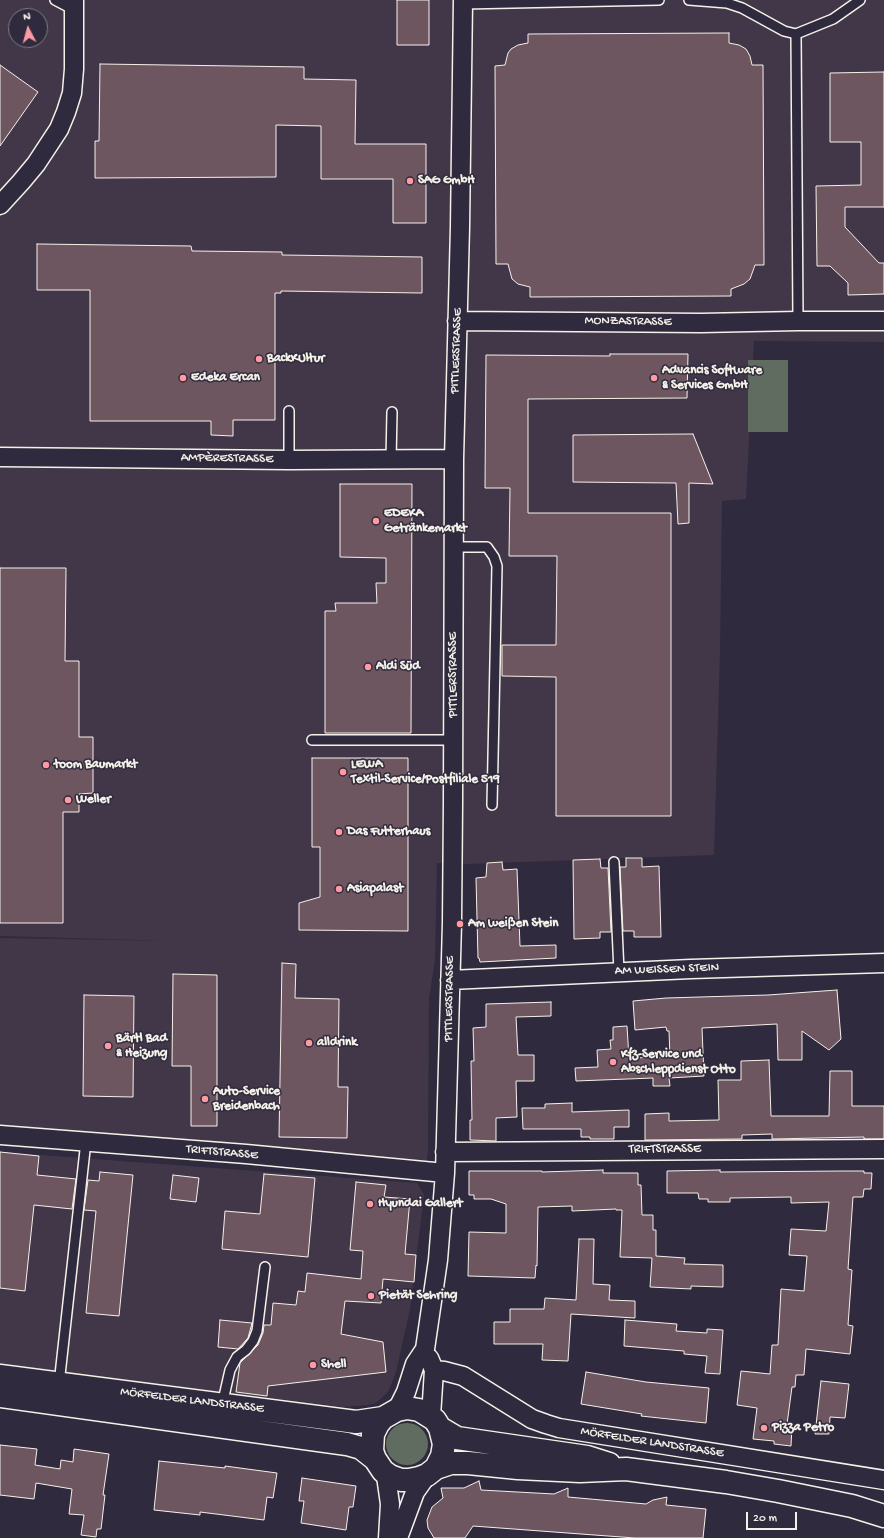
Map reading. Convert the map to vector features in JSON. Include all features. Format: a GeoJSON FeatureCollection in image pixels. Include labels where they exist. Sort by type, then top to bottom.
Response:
{"type":"FeatureCollection","features":[{"type":"Feature","properties":{"kind":"main road","name":"MÖRFELDER LANDSTRASSE"},"geometry":{"type":"LineString","coordinates":[[0,1376],[356,1422],[390,1414],[407,1408],[419,1410],[457,1438],[587,1457],[626,1469],[726,1482],[771,1490],[852,1506],[884,1516]]}},
{"type":"Feature","properties":{"kind":"main road","name":"MÖRFELDER LANDSTRASSE"},"geometry":{"type":"LineString","coordinates":[[0,1396],[347,1444],[361,1448],[390,1476],[401,1480],[419,1478],[431,1471],[451,1463],[580,1471],[626,1469]]}},
{"type":"Feature","properties":{"kind":"main road"},"geometry":{"type":"LineString","coordinates":[[379,1465],[372,1451],[372,1439],[378,1424],[390,1414]]}},
{"type":"Feature","properties":{"kind":"main road"},"geometry":{"type":"LineString","coordinates":[[431,1471],[440,1462],[444,1451],[444,1439],[436,1422]]}},
{"type":"Feature","properties":{"kind":"street","name":"PITTLERSTRASSE"},"geometry":{"type":"LineString","coordinates":[[390,1414],[406,1392],[415,1364],[425,1348],[438,1260],[444,1173],[450,980],[454,459],[460,227],[463,2]]}},
{"type":"Feature","properties":{"kind":"street"},"geometry":{"type":"LineString","coordinates":[[0,205],[36,164],[56,134],[66,112],[72,93],[74,69],[74,5]]}},
{"type":"Feature","properties":{"kind":"street","name":"MONZASTRASSE"},"geometry":{"type":"LineString","coordinates":[[457,321],[701,323],[884,321]]}},
{"type":"Feature","properties":{"kind":"street","name":"AMPÈRESTRASSE"},"geometry":{"type":"LineString","coordinates":[[0,457],[289,460],[454,459]]}},
{"type":"Feature","properties":{"kind":"street","name":"AM WEISSEN STEIN"},"geometry":{"type":"LineString","coordinates":[[450,980],[884,962]]}},
{"type":"Feature","properties":{"kind":"street","name":"TRIFTSTRASSE"},"geometry":{"type":"LineString","coordinates":[[0,1134],[444,1173]]}},
{"type":"Feature","properties":{"kind":"street","name":"TRIFTSTRASSE"},"geometry":{"type":"LineString","coordinates":[[445,1152],[884,1149]]}},
{"type":"Feature","properties":{"kind":"street"},"geometry":{"type":"LineString","coordinates":[[425,1348],[434,1370],[436,1422]]}},
{"type":"Feature","properties":{"kind":"street","name":"MÖRFELDER LANDSTRASSE"},"geometry":{"type":"LineString","coordinates":[[434,1370],[463,1376],[532,1418],[559,1428],[884,1480]]}},
{"type":"Feature","properties":{"kind":"street"},"geometry":{"type":"LineString","coordinates":[[379,1465],[386,1476],[390,1504],[388,1538]]}},
{"type":"Feature","properties":{"kind":"street"},"geometry":{"type":"LineString","coordinates":[[398,1538],[414,1492],[431,1471]]}},
{"type":"Feature","properties":{"kind":"lane"},"geometry":{"type":"LineString","coordinates":[[55,0],[74,5]]}},
{"type":"Feature","properties":{"kind":"lane"},"geometry":{"type":"LineString","coordinates":[[463,2],[659,0]]}},
{"type":"Feature","properties":{"kind":"lane"},"geometry":{"type":"LineString","coordinates":[[689,0],[727,3],[742,8],[784,31],[796,34],[833,19],[860,0]]}},
{"type":"Feature","properties":{"kind":"lane"},"geometry":{"type":"LineString","coordinates":[[796,34],[798,321]]}},
{"type":"Feature","properties":{"kind":"lane"},"geometry":{"type":"LineString","coordinates":[[289,411],[289,460]]}},
{"type":"Feature","properties":{"kind":"lane"},"geometry":{"type":"LineString","coordinates":[[390,460],[392,412]]}},
{"type":"Feature","properties":{"kind":"lane"},"geometry":{"type":"LineString","coordinates":[[454,547],[487,547],[494,557],[497,566],[492,804]]}},
{"type":"Feature","properties":{"kind":"lane"},"geometry":{"type":"LineString","coordinates":[[312,740],[453,740]]}},
{"type":"Feature","properties":{"kind":"lane"},"geometry":{"type":"LineString","coordinates":[[614,862],[619,972]]}},
{"type":"Feature","properties":{"kind":"lane"},"geometry":{"type":"LineString","coordinates":[[59,1384],[86,1142]]}},
{"type":"Feature","properties":{"kind":"lane"},"geometry":{"type":"LineString","coordinates":[[222,1405],[230,1370],[237,1357],[246,1350],[253,1341],[257,1331],[265,1267]]}},
{"type":"Feature","properties":{"kind":"shaded area"},"geometry":{"type":"Polygon","coordinates":[[[0,0],[884,0],[884,342],[754,341],[746,499],[722,501],[720,651],[714,855],[467,864],[437,863],[435,960],[429,999],[428,1151],[425,1172],[0,1135],[0,938],[174,941],[0,936],[0,0]]]}},
{"type":"Feature","properties":{"kind":"shaded area"},"geometry":{"type":"Polygon","coordinates":[[[0,1152],[417,1183],[424,1195],[410,1309],[396,1372],[388,1392],[376,1403],[342,1407],[0,1364],[0,1152]]]}},
{"type":"Feature","properties":{"kind":"green space"},"geometry":{"type":"Polygon","coordinates":[[[748,360],[788,360],[788,432],[748,432],[748,360]]]}},
{"type":"Feature","properties":{"kind":"green space"},"geometry":{"type":"Polygon","coordinates":[[[407,1423],[422,1429],[428,1444],[422,1459],[407,1465],[392,1459],[386,1444],[392,1429],[407,1423]]]}},
{"type":"Feature","properties":{"kind":"building"},"geometry":{"type":"Polygon","coordinates":[[[397,0],[429,0],[429,45],[397,45],[397,0]]]}},
{"type":"Feature","properties":{"kind":"building"},"geometry":{"type":"Polygon","coordinates":[[[729,33],[729,43],[739,45],[746,49],[750,56],[752,65],[763,65],[764,265],[755,265],[750,279],[744,284],[731,289],[731,296],[530,297],[530,287],[518,284],[512,279],[508,264],[496,264],[495,66],[505,65],[508,53],[511,49],[518,45],[528,43],[528,34],[729,33]]]}},
{"type":"Feature","properties":{"kind":"building"},"geometry":{"type":"Polygon","coordinates":[[[100,64],[304,67],[304,79],[356,80],[355,144],[426,144],[426,223],[393,223],[393,179],[321,179],[321,126],[276,125],[276,177],[95,178],[95,141],[99,141],[100,64]]]}},
{"type":"Feature","properties":{"kind":"building"},"geometry":{"type":"Polygon","coordinates":[[[0,65],[38,92],[0,146],[0,65]]]}},
{"type":"Feature","properties":{"kind":"building"},"geometry":{"type":"Polygon","coordinates":[[[884,72],[884,207],[845,207],[845,227],[879,263],[884,263],[884,294],[848,295],[848,283],[830,266],[817,266],[816,186],[861,185],[861,142],[830,142],[830,73],[884,72]]]}},
{"type":"Feature","properties":{"kind":"building"},"geometry":{"type":"Polygon","coordinates":[[[37,244],[191,246],[192,251],[282,252],[282,255],[422,257],[422,293],[281,291],[281,293],[275,293],[275,420],[233,420],[233,436],[211,435],[211,421],[90,421],[90,290],[37,290],[37,244]]]}},
{"type":"Feature","properties":{"kind":"building"},"geometry":{"type":"Polygon","coordinates":[[[610,354],[688,354],[687,398],[528,399],[528,513],[671,513],[671,816],[556,816],[556,677],[502,676],[502,645],[556,645],[557,556],[509,556],[510,488],[485,488],[486,355],[610,356],[610,354]]]}},
{"type":"Feature","properties":{"kind":"building"},"geometry":{"type":"Polygon","coordinates":[[[693,434],[713,484],[689,483],[689,523],[678,524],[676,483],[573,482],[573,435],[693,434]]]}},
{"type":"Feature","properties":{"kind":"building","name":"Aldi Süd"},"geometry":{"type":"Polygon","coordinates":[[[340,484],[412,484],[411,733],[325,733],[325,611],[336,611],[335,603],[377,603],[376,583],[386,583],[386,558],[340,557],[340,484]]]}},
{"type":"Feature","properties":{"kind":"building","name":"toom Baumarkt"},"geometry":{"type":"Polygon","coordinates":[[[0,568],[66,568],[65,661],[79,661],[79,737],[93,737],[93,793],[79,794],[79,812],[63,812],[63,923],[0,923],[0,568]]]}},
{"type":"Feature","properties":{"kind":"building"},"geometry":{"type":"Polygon","coordinates":[[[312,758],[408,758],[408,931],[299,930],[299,903],[320,897],[320,847],[312,847],[312,758]]]}},
{"type":"Feature","properties":{"kind":"building"},"geometry":{"type":"Polygon","coordinates":[[[626,858],[642,858],[642,867],[659,866],[661,937],[634,937],[634,931],[623,931],[620,867],[626,867],[626,858]]]}},
{"type":"Feature","properties":{"kind":"building"},"geometry":{"type":"Polygon","coordinates":[[[600,859],[601,868],[608,868],[611,932],[600,932],[600,938],[574,939],[573,860],[600,859]]]}},
{"type":"Feature","properties":{"kind":"building"},"geometry":{"type":"Polygon","coordinates":[[[502,862],[503,870],[517,869],[520,946],[556,945],[556,958],[480,962],[478,958],[476,878],[486,877],[487,863],[502,862]]]}},
{"type":"Feature","properties":{"kind":"building","name":"alldrink"},"geometry":{"type":"Polygon","coordinates":[[[282,963],[296,964],[295,998],[339,999],[338,1087],[348,1087],[347,1138],[279,1137],[282,963]]]}},
{"type":"Feature","properties":{"kind":"building"},"geometry":{"type":"Polygon","coordinates":[[[173,974],[217,975],[217,1126],[191,1126],[191,1066],[172,1066],[173,974]]]}},
{"type":"Feature","properties":{"kind":"building"},"geometry":{"type":"Polygon","coordinates":[[[837,990],[841,1039],[829,1050],[802,1031],[802,1060],[778,1060],[777,1024],[702,1028],[704,1076],[669,1078],[670,1086],[653,1086],[653,1078],[576,1081],[575,1068],[598,1067],[597,1050],[611,1049],[610,1040],[613,1040],[613,1027],[627,1026],[629,1058],[670,1057],[669,1031],[667,1031],[666,1027],[635,1030],[633,1001],[666,998],[768,995],[837,990]]]}},
{"type":"Feature","properties":{"kind":"building","name":"Bärtl Bad & Heizung"},"geometry":{"type":"Polygon","coordinates":[[[84,995],[134,996],[133,1097],[83,1096],[84,995]]]}},
{"type":"Feature","properties":{"kind":"building"},"geometry":{"type":"Polygon","coordinates":[[[551,1002],[551,1016],[516,1017],[518,1055],[534,1055],[534,1081],[516,1081],[517,1117],[496,1118],[496,1141],[470,1140],[470,1120],[472,1120],[471,1061],[474,1061],[473,1028],[486,1027],[486,1004],[551,1002]]]}},
{"type":"Feature","properties":{"kind":"building"},"geometry":{"type":"Polygon","coordinates":[[[769,1060],[771,1116],[829,1116],[830,1071],[852,1071],[852,1106],[884,1106],[884,1139],[864,1139],[864,1137],[772,1139],[772,1134],[742,1135],[742,1139],[645,1140],[645,1114],[669,1113],[669,1121],[719,1120],[718,1080],[741,1080],[741,1061],[769,1060]]]}},
{"type":"Feature","properties":{"kind":"building"},"geometry":{"type":"Polygon","coordinates":[[[572,1103],[572,1112],[629,1110],[629,1127],[614,1127],[614,1139],[590,1139],[590,1137],[581,1137],[581,1129],[523,1129],[522,1108],[545,1108],[545,1104],[572,1103]]]}},
{"type":"Feature","properties":{"kind":"building"},"geometry":{"type":"Polygon","coordinates":[[[0,1152],[39,1156],[37,1175],[76,1179],[72,1209],[34,1205],[25,1291],[0,1288],[0,1152]]]}},
{"type":"Feature","properties":{"kind":"building"},"geometry":{"type":"Polygon","coordinates":[[[603,1170],[603,1173],[638,1173],[638,1185],[641,1185],[642,1215],[653,1215],[653,1230],[656,1230],[656,1256],[685,1258],[684,1264],[723,1265],[723,1287],[691,1286],[691,1289],[650,1287],[652,1258],[620,1257],[622,1210],[572,1211],[572,1206],[538,1207],[537,1266],[536,1265],[535,1278],[468,1276],[469,1232],[506,1233],[506,1204],[491,1199],[474,1199],[474,1195],[469,1195],[469,1171],[542,1172],[603,1170]]]}},
{"type":"Feature","properties":{"kind":"building"},"geometry":{"type":"Polygon","coordinates":[[[720,1170],[720,1172],[864,1171],[864,1173],[872,1173],[871,1189],[864,1189],[863,1197],[853,1197],[848,1269],[852,1270],[848,1325],[853,1326],[850,1354],[806,1349],[804,1375],[796,1375],[795,1387],[792,1387],[787,1424],[792,1425],[791,1446],[774,1444],[774,1441],[753,1439],[757,1408],[737,1405],[741,1371],[770,1374],[772,1345],[778,1345],[781,1289],[804,1291],[807,1256],[789,1255],[791,1229],[826,1231],[829,1202],[791,1203],[791,1197],[730,1198],[730,1202],[708,1202],[708,1199],[699,1199],[698,1193],[667,1193],[667,1171],[720,1170]]]}},
{"type":"Feature","properties":{"kind":"building"},"geometry":{"type":"Polygon","coordinates":[[[100,1172],[133,1175],[119,1316],[86,1313],[96,1211],[84,1210],[88,1180],[99,1181],[100,1172]]]}},
{"type":"Feature","properties":{"kind":"building"},"geometry":{"type":"Polygon","coordinates":[[[264,1174],[315,1178],[308,1257],[222,1249],[225,1211],[260,1214],[264,1174]]]}},
{"type":"Feature","properties":{"kind":"building"},"geometry":{"type":"Polygon","coordinates":[[[173,1175],[199,1178],[196,1202],[170,1199],[173,1175]]]}},
{"type":"Feature","properties":{"kind":"building"},"geometry":{"type":"Polygon","coordinates":[[[356,1182],[386,1185],[384,1197],[410,1199],[405,1254],[416,1255],[414,1282],[383,1279],[381,1303],[345,1301],[341,1334],[383,1342],[386,1372],[268,1386],[267,1396],[236,1392],[240,1363],[258,1345],[263,1333],[264,1325],[271,1325],[273,1303],[296,1305],[298,1291],[305,1292],[307,1273],[361,1279],[363,1251],[350,1250],[356,1182]]]}},
{"type":"Feature","properties":{"kind":"building"},"geometry":{"type":"Polygon","coordinates":[[[579,1239],[594,1239],[593,1284],[610,1285],[609,1300],[635,1301],[635,1318],[571,1314],[568,1361],[542,1360],[543,1344],[494,1344],[494,1322],[510,1322],[510,1309],[544,1309],[545,1298],[576,1300],[579,1239]]]}},
{"type":"Feature","properties":{"kind":"building"},"geometry":{"type":"Polygon","coordinates":[[[220,1320],[252,1323],[248,1338],[238,1349],[218,1347],[220,1320]]]}},
{"type":"Feature","properties":{"kind":"building"},"geometry":{"type":"Polygon","coordinates":[[[625,1320],[677,1324],[676,1331],[707,1333],[707,1329],[723,1330],[720,1374],[705,1373],[707,1356],[684,1354],[684,1351],[624,1346],[625,1320]]]}},
{"type":"Feature","properties":{"kind":"building"},"geometry":{"type":"Polygon","coordinates":[[[586,1372],[646,1382],[709,1388],[706,1423],[641,1416],[642,1414],[581,1404],[586,1372]]]}},
{"type":"Feature","properties":{"kind":"building"},"geometry":{"type":"Polygon","coordinates":[[[821,1381],[849,1384],[845,1418],[830,1417],[829,1434],[815,1434],[821,1381]]]}},
{"type":"Feature","properties":{"kind":"building"},"geometry":{"type":"Polygon","coordinates":[[[0,1445],[37,1449],[35,1465],[60,1469],[61,1460],[73,1462],[74,1449],[109,1454],[103,1495],[105,1495],[101,1529],[97,1529],[96,1537],[81,1535],[84,1515],[69,1514],[72,1489],[36,1483],[34,1499],[0,1495],[0,1445]]]}},
{"type":"Feature","properties":{"kind":"building"},"geometry":{"type":"Polygon","coordinates":[[[159,1461],[225,1468],[225,1466],[277,1473],[273,1498],[267,1497],[264,1520],[200,1512],[200,1515],[154,1510],[159,1461]]]}},
{"type":"Feature","properties":{"kind":"building"},"geometry":{"type":"Polygon","coordinates":[[[302,1478],[356,1486],[353,1507],[349,1507],[346,1530],[301,1523],[304,1501],[299,1501],[302,1478]]]}},
{"type":"Feature","properties":{"kind":"building"},"geometry":{"type":"Polygon","coordinates":[[[479,1481],[481,1490],[554,1494],[568,1488],[568,1497],[646,1504],[653,1500],[667,1497],[666,1505],[706,1509],[703,1538],[635,1538],[473,1526],[465,1538],[434,1538],[428,1528],[427,1520],[432,1507],[443,1498],[441,1488],[464,1488],[479,1481]]]}},
{"type":"Feature","properties":{"kind":"place","name":"SAG GmbH"},"geometry":{"type":"Point","coordinates":[410,181]}},
{"type":"Feature","properties":{"kind":"place","name":"BackKUltur"},"geometry":{"type":"Point","coordinates":[259,359]}},
{"type":"Feature","properties":{"kind":"place","name":"Edeka Ercan"},"geometry":{"type":"Point","coordinates":[183,378]}},
{"type":"Feature","properties":{"kind":"place","name":"Advancis Software & Services GmbH"},"geometry":{"type":"Point","coordinates":[654,378]}},
{"type":"Feature","properties":{"kind":"place","name":"EDEKA Getränkemarkt"},"geometry":{"type":"Point","coordinates":[376,521]}},
{"type":"Feature","properties":{"kind":"place","name":"Aldi Süd"},"geometry":{"type":"Point","coordinates":[368,667]}},
{"type":"Feature","properties":{"kind":"place","name":"toom Baumarkt"},"geometry":{"type":"Point","coordinates":[46,765]}},
{"type":"Feature","properties":{"kind":"place","name":"LEWA Textil-Service/Postfiliale 519"},"geometry":{"type":"Point","coordinates":[343,772]}},
{"type":"Feature","properties":{"kind":"place","name":"Weller"},"geometry":{"type":"Point","coordinates":[68,800]}},
{"type":"Feature","properties":{"kind":"place","name":"Das Futterhaus"},"geometry":{"type":"Point","coordinates":[339,832]}},
{"type":"Feature","properties":{"kind":"place","name":"Asiapalast"},"geometry":{"type":"Point","coordinates":[339,889]}},
{"type":"Feature","properties":{"kind":"place","name":"Am weißen Stein"},"geometry":{"type":"Point","coordinates":[460,924]}},
{"type":"Feature","properties":{"kind":"place","name":"alldrink"},"geometry":{"type":"Point","coordinates":[309,1043]}},
{"type":"Feature","properties":{"kind":"place","name":"Bärtl Bad & Heizung"},"geometry":{"type":"Point","coordinates":[108,1046]}},
{"type":"Feature","properties":{"kind":"place","name":"Kfz-Service und Abschleppdienst Otto"},"geometry":{"type":"Point","coordinates":[613,1062]}},
{"type":"Feature","properties":{"kind":"place","name":"Auto-Service Breidenbach"},"geometry":{"type":"Point","coordinates":[205,1099]}},
{"type":"Feature","properties":{"kind":"place","name":"Hyundai Gallert"},"geometry":{"type":"Point","coordinates":[370,1204]}},
{"type":"Feature","properties":{"kind":"place","name":"Pietät Sehring"},"geometry":{"type":"Point","coordinates":[371,1296]}},
{"type":"Feature","properties":{"kind":"place","name":"Shell"},"geometry":{"type":"Point","coordinates":[313,1365]}},
{"type":"Feature","properties":{"kind":"place","name":"Pizza Petro"},"geometry":{"type":"Point","coordinates":[764,1428]}}]}
